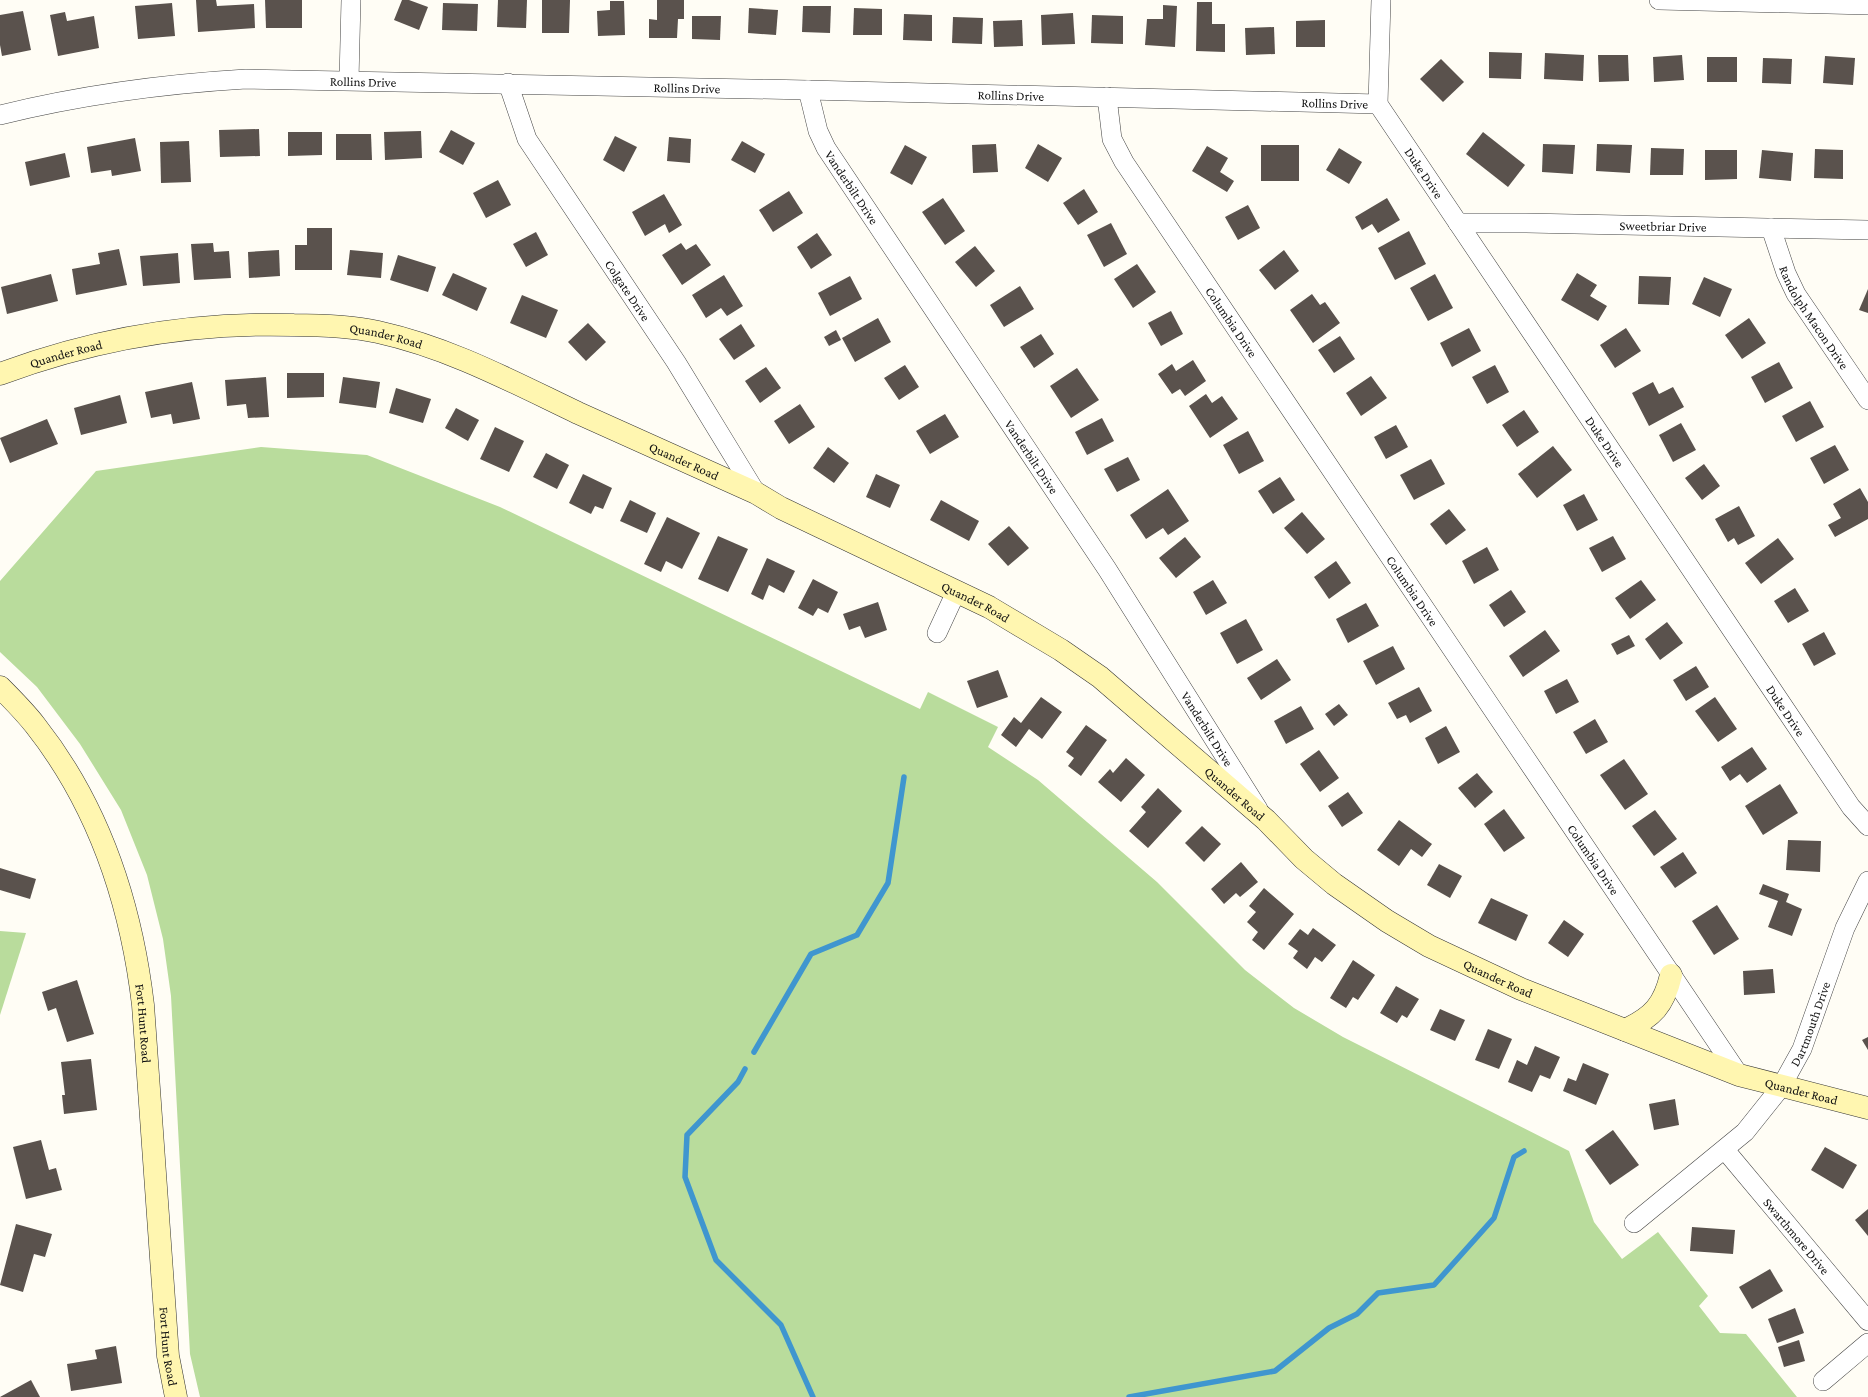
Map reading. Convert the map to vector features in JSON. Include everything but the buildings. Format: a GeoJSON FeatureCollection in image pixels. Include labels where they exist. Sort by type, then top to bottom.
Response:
{"type":"FeatureCollection","features":[{"type":"Feature","properties":{"kind":"street"},"geometry":{"type":"LineString","coordinates":[[349,80],[351,0]]}},
{"type":"Feature","properties":{"kind":"street"},"geometry":{"type":"LineString","coordinates":[[1378,104],[1381,0]]}},
{"type":"Feature","properties":{"kind":"street"},"geometry":{"type":"LineString","coordinates":[[1659,0],[1775,1],[1868,5]]}},
{"type":"Feature","properties":{"kind":"street","name":"Rollins Drive"},"geometry":{"type":"LineString","coordinates":[[0,115],[93,95],[197,82],[246,79],[508,83],[1378,104]]}},
{"type":"Feature","properties":{"kind":"street","name":"Colgate Drive"},"geometry":{"type":"LineString","coordinates":[[508,83],[527,139],[676,362],[756,493]]}},
{"type":"Feature","properties":{"kind":"street","name":"Vanderbilt Drive"},"geometry":{"type":"LineString","coordinates":[[808,90],[818,131],[826,148],[1107,569],[1266,820]]}},
{"type":"Feature","properties":{"kind":"street","name":"Columbia Drive"},"geometry":{"type":"LineString","coordinates":[[1107,97],[1112,139],[1124,162],[1671,975],[1740,1075]]}},
{"type":"Feature","properties":{"kind":"street","name":"Duke Drive"},"geometry":{"type":"LineString","coordinates":[[1378,104],[1846,801],[1868,826]]}},
{"type":"Feature","properties":{"kind":"street","name":"Sweetbriar Drive"},"geometry":{"type":"LineString","coordinates":[[1458,224],[1526,223],[1868,230]]}},
{"type":"Feature","properties":{"kind":"street","name":"Randolph Macon Drive"},"geometry":{"type":"LineString","coordinates":[[1771,228],[1786,273],[1796,294],[1868,400]]}},
{"type":"Feature","properties":{"kind":"street","name":"Quander Road"},"geometry":{"type":"LineString","coordinates":[[0,374],[35,361],[89,346],[147,334],[209,327],[261,324],[326,326],[377,332],[423,344],[470,361],[577,412],[756,493],[781,508],[988,607],[1061,650],[1100,677],[1266,820],[1304,859],[1334,884],[1387,921],[1428,946],[1520,989],[1740,1075],[1780,1087],[1868,1108]]}},
{"type":"Feature","properties":{"kind":"street"},"geometry":{"type":"LineString","coordinates":[[937,633],[956,592]]}},
{"type":"Feature","properties":{"kind":"street","name":"Fort Hunt Road"},"geometry":{"type":"LineString","coordinates":[[0,687],[34,724],[52,747],[87,806],[112,862],[131,929],[143,1005],[168,1356],[176,1397]]}},
{"type":"Feature","properties":{"kind":"street","name":"Dartmouth Drive"},"geometry":{"type":"LineString","coordinates":[[1634,1222],[1726,1150],[1745,1132],[1780,1087],[1802,1049],[1845,928],[1868,881]]}},
{"type":"Feature","properties":{"kind":"street"},"geometry":{"type":"LineString","coordinates":[[1625,1030],[1649,1017],[1661,1004],[1667,993],[1671,975]]}},
{"type":"Feature","properties":{"kind":"street","name":"Swarthmore Drive"},"geometry":{"type":"LineString","coordinates":[[1726,1150],[1868,1322]]}},
{"type":"Feature","properties":{"kind":"street"},"geometry":{"type":"LineString","coordinates":[[1823,1381],[1868,1343]]}},
{"type":"Feature","properties":{"kind":"green space"},"geometry":{"type":"Polygon","coordinates":[[[261,447],[367,455],[500,507],[920,709],[928,692],[998,727],[988,747],[1038,780],[1157,882],[1245,970],[1294,1008],[1343,1037],[1569,1151],[1594,1222],[1622,1259],[1658,1232],[1708,1296],[1699,1306],[1720,1333],[1746,1334],[1797,1397],[200,1397],[190,1354],[171,996],[163,939],[147,875],[121,810],[80,744],[37,687],[0,652],[0,581],[96,471],[261,447]]]}},
{"type":"Feature","properties":{"kind":"green space"},"geometry":{"type":"Polygon","coordinates":[[[0,931],[26,933],[0,1015],[0,931]]]}},
{"type":"Feature","properties":{"kind":"waterway"},"geometry":{"type":"LineString","coordinates":[[754,1052],[811,954],[857,935],[888,883],[904,777]]}},
{"type":"Feature","properties":{"kind":"waterway"},"geometry":{"type":"LineString","coordinates":[[745,1069],[738,1082],[687,1135],[685,1177],[716,1260],[781,1325],[813,1397]]}},
{"type":"Feature","properties":{"kind":"waterway"},"geometry":{"type":"LineString","coordinates":[[1129,1397],[1275,1371],[1329,1328],[1357,1314],[1378,1293],[1434,1285],[1494,1218],[1514,1157],[1524,1151]]}}]}
